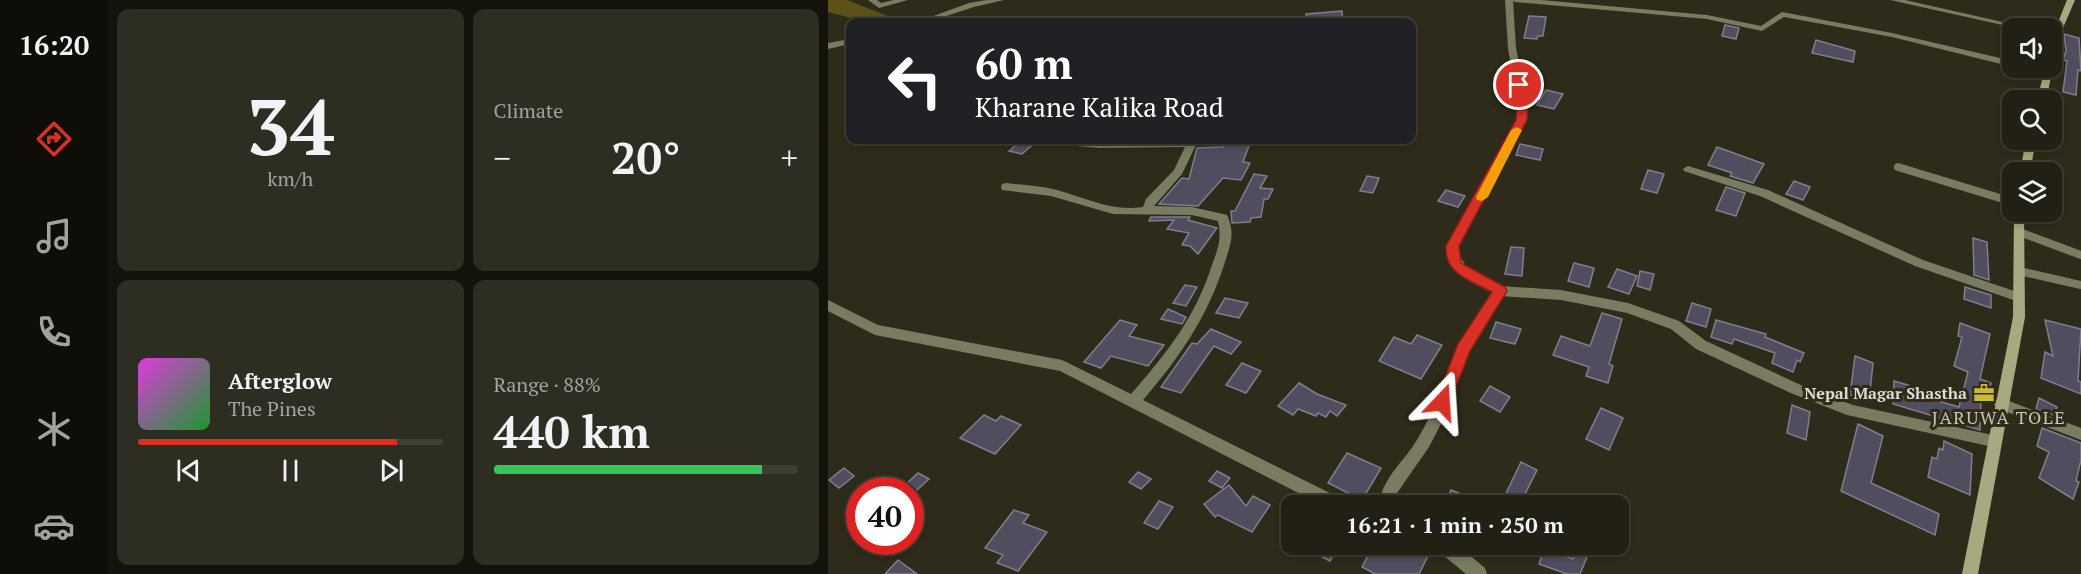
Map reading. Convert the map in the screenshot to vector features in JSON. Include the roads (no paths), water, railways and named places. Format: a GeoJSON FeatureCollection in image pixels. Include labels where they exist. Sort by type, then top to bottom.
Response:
{"type":"FeatureCollection","features":[{"type":"Feature","properties":{"kind":"main road"},"geometry":{"type":"LineString","coordinates":[[2062,20],[2071,0]]}},
{"type":"Feature","properties":{"kind":"main road"},"geometry":{"type":"LineString","coordinates":[[1970,574],[2019,316],[2019,222]]}},
{"type":"Feature","properties":{"kind":"street"},"geometry":{"type":"LineString","coordinates":[[872,0],[879,6],[904,0]]}},
{"type":"Feature","properties":{"kind":"street"},"geometry":{"type":"LineString","coordinates":[[931,18],[970,3],[1000,0]]}},
{"type":"Feature","properties":{"kind":"street"},"geometry":{"type":"LineString","coordinates":[[1509,0],[1512,48],[1522,103],[1521,120],[1452,246],[1452,257],[1456,266],[1500,291],[1561,294],[1628,308],[1674,325],[1701,345],[1798,390],[1852,411],[1994,441]]}},
{"type":"Feature","properties":{"kind":"street"},"geometry":{"type":"LineString","coordinates":[[1515,0],[1707,17],[1762,29],[1782,14],[1892,35],[2002,61]]}},
{"type":"Feature","properties":{"kind":"street"},"geometry":{"type":"LineString","coordinates":[[1894,0],[2002,23]]}},
{"type":"Feature","properties":{"kind":"street"},"geometry":{"type":"LineString","coordinates":[[828,46],[846,43]]}},
{"type":"Feature","properties":{"kind":"street"},"geometry":{"type":"LineString","coordinates":[[1148,210],[1150,202],[1178,172],[1191,145],[1182,144]]}},
{"type":"Feature","properties":{"kind":"street"},"geometry":{"type":"LineString","coordinates":[[1688,169],[1764,193],[1930,267],[2019,297]]}},
{"type":"Feature","properties":{"kind":"street"},"geometry":{"type":"LineString","coordinates":[[1006,187],[1055,193],[1114,212],[1192,211],[1223,218],[1227,237],[1211,287],[1191,328],[1133,402]]}},
{"type":"Feature","properties":{"kind":"street"},"geometry":{"type":"LineString","coordinates":[[1389,495],[1436,420],[1464,349],[1500,291]]}},
{"type":"Feature","properties":{"kind":"street"},"geometry":{"type":"LineString","coordinates":[[828,305],[875,330],[1062,366],[1319,495]]}},
{"type":"Feature","properties":{"kind":"street"},"geometry":{"type":"LineString","coordinates":[[2001,404],[2081,434]]}},
{"type":"Feature","properties":{"kind":"street"},"geometry":{"type":"LineString","coordinates":[[1456,555],[1479,574]]}},
{"type":"Feature","properties":{"kind":"lane"},"geometry":{"type":"LineString","coordinates":[[1898,166],[2002,199]]}},
{"type":"Feature","properties":{"kind":"lane"},"geometry":{"type":"LineString","coordinates":[[2019,232],[2081,255]]}},
{"type":"Feature","properties":{"kind":"lane"},"geometry":{"type":"LineString","coordinates":[[2019,271],[2081,285]]}},
{"type":"Feature","properties":{"kind":"place","name":"Nepal Magar Shastha"},"geometry":{"type":"Point","coordinates":[1984,393]}},
{"type":"Feature","properties":{"kind":"district","name":"JARUWA TOLE"},"geometry":{"type":"Point","coordinates":[1999,417]}}]}
